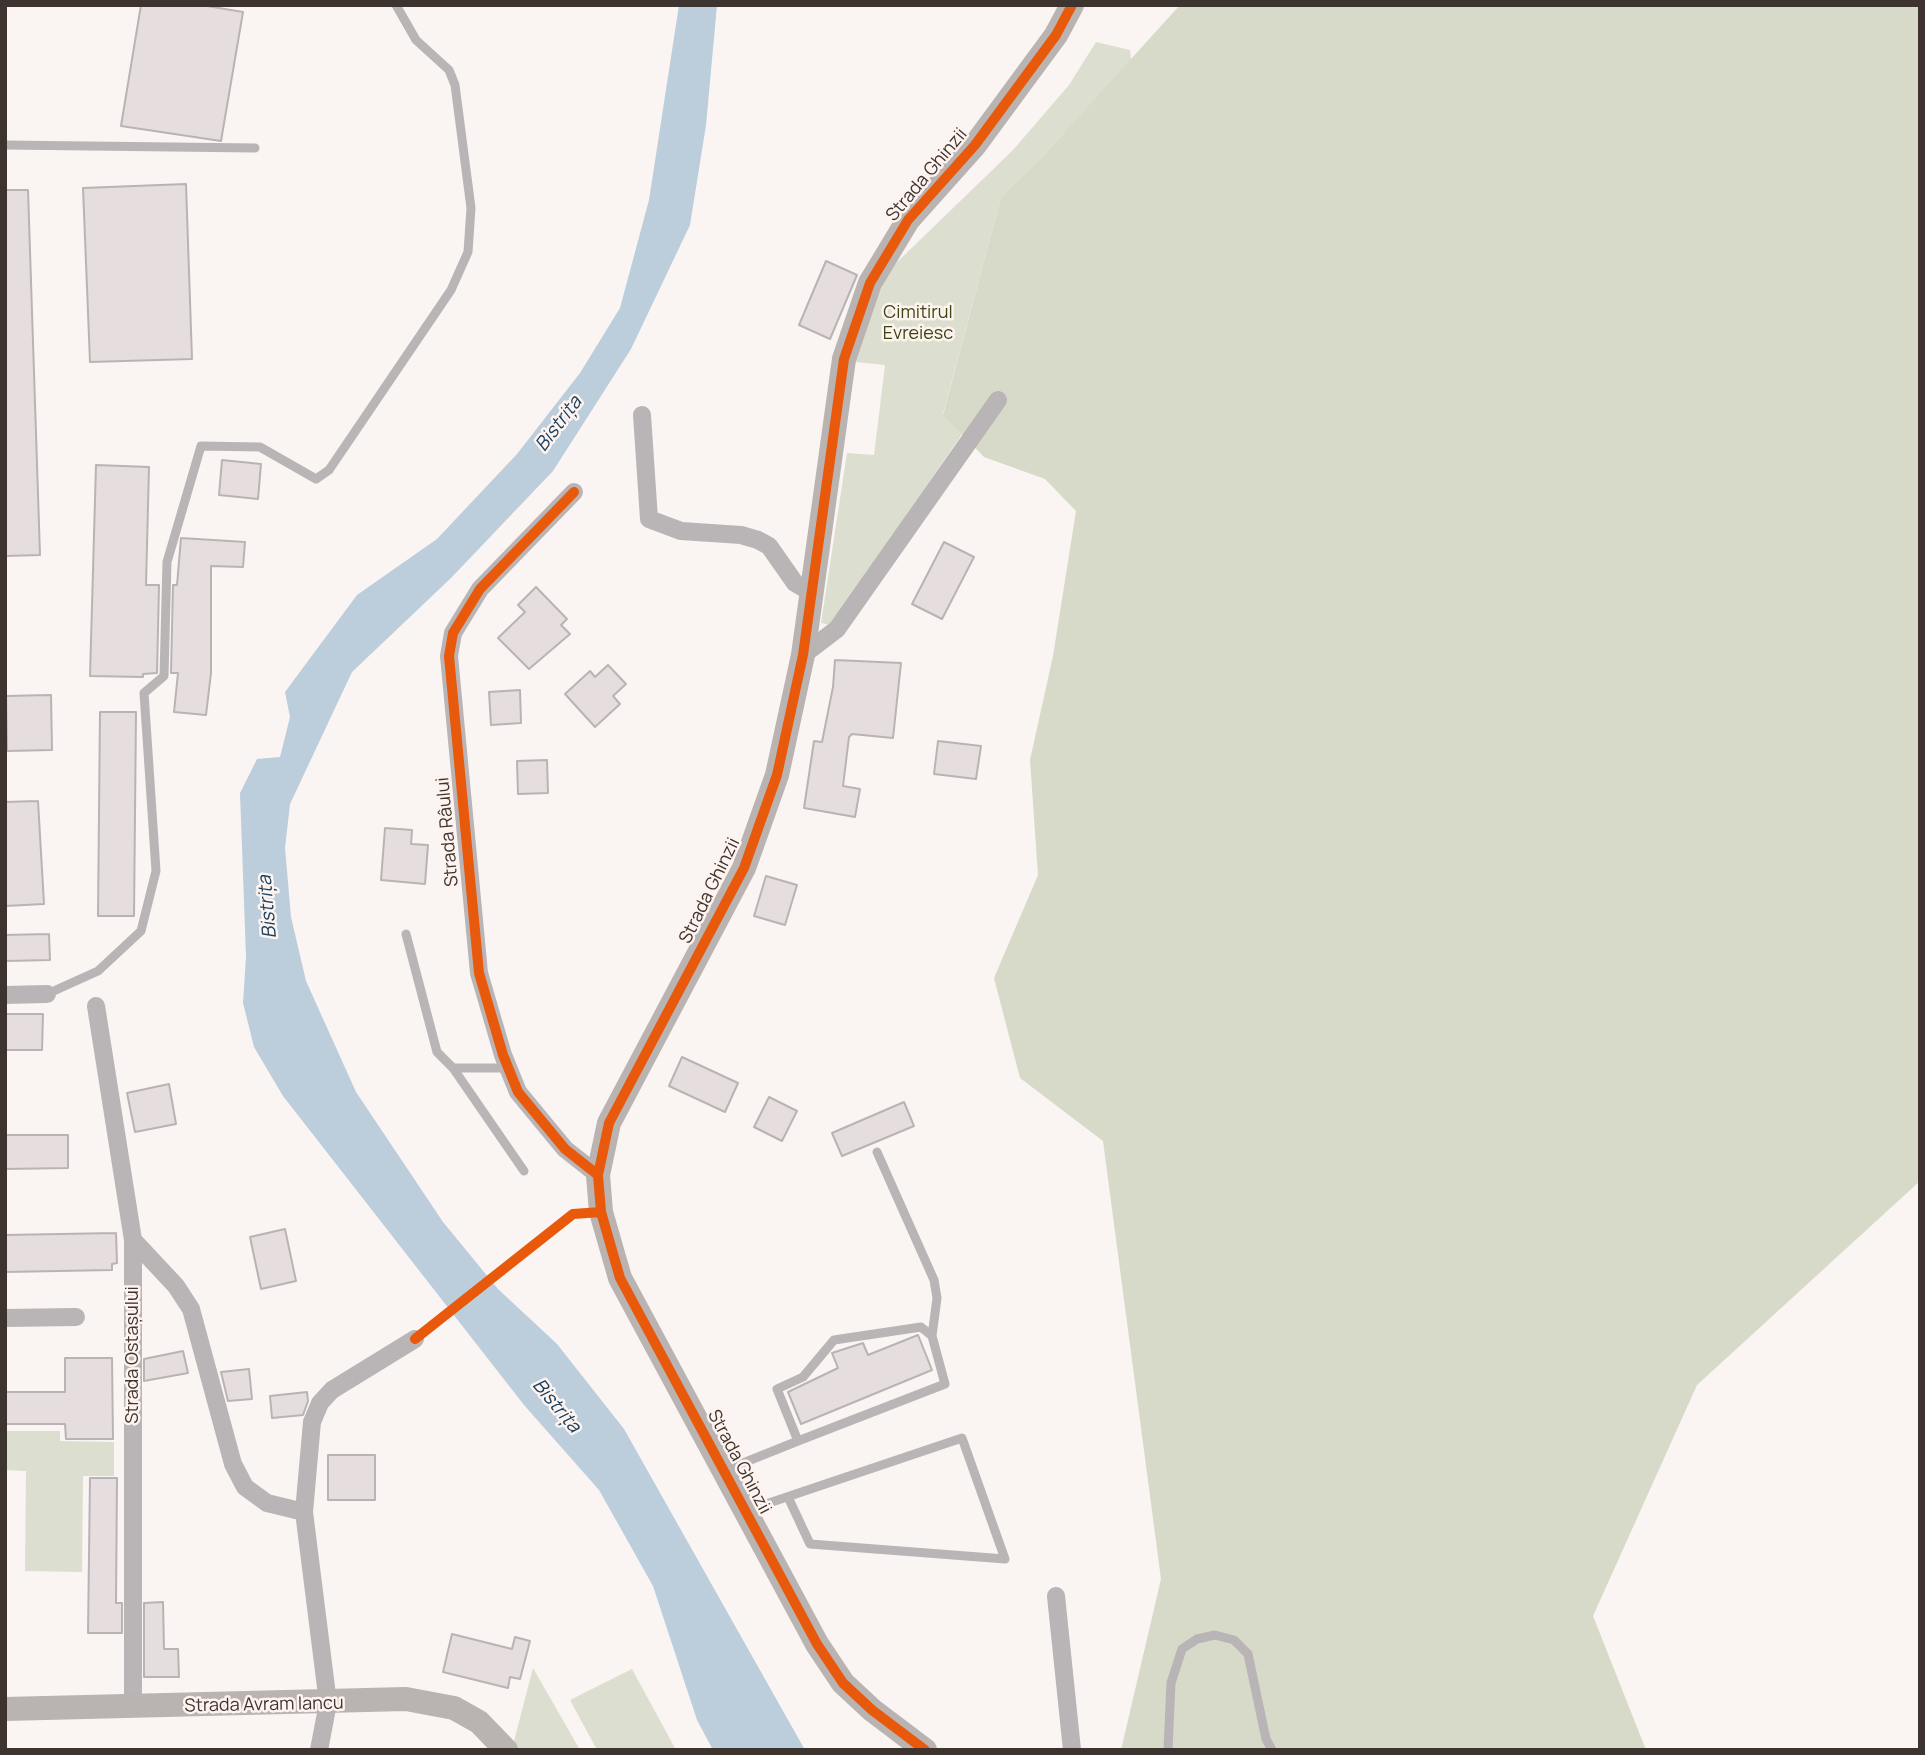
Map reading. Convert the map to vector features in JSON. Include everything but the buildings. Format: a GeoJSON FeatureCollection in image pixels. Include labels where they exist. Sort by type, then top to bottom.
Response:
{"type":"FeatureCollection","features":[{"type":"Feature","properties":{"kind":"street","name":"Strada Ghinzii"},"geometry":{"type":"LineString","coordinates":[[925,1750],[872,1710],[843,1683],[817,1644],[620,1278],[601,1212],[598,1175],[609,1124],[744,868],[778,775],[803,655],[844,359],[870,284],[908,220],[975,145],[1056,34],[1072,5]]}},
{"type":"Feature","properties":{"kind":"street"},"geometry":{"type":"LineString","coordinates":[[803,655],[837,629],[998,400]]}},
{"type":"Feature","properties":{"kind":"street"},"geometry":{"type":"LineString","coordinates":[[642,415],[649,519],[681,530],[741,535],[758,540],[769,546],[795,583],[812,593]]}},
{"type":"Feature","properties":{"kind":"street","name":"Strada Râului"},"geometry":{"type":"LineString","coordinates":[[574,492],[480,589],[453,632],[449,656],[479,973],[518,1092],[565,1149],[598,1175]]}},
{"type":"Feature","properties":{"kind":"street"},"geometry":{"type":"LineString","coordinates":[[5,995],[47,994]]}},
{"type":"Feature","properties":{"kind":"street","name":"Strada Ostașului"},"geometry":{"type":"LineString","coordinates":[[96,1006],[134,1240],[132,1708]]}},
{"type":"Feature","properties":{"kind":"street"},"geometry":{"type":"LineString","coordinates":[[134,1240],[163,1270],[191,1309],[233,1464],[245,1487],[267,1503],[304,1512]]}},
{"type":"Feature","properties":{"kind":"street"},"geometry":{"type":"LineString","coordinates":[[5,1318],[76,1317]]}},
{"type":"Feature","properties":{"kind":"street"},"geometry":{"type":"LineString","coordinates":[[319,1750],[328,1703],[304,1512],[308,1449],[320,1403],[332,1390],[415,1339]]}},
{"type":"Feature","properties":{"kind":"street"},"geometry":{"type":"LineString","coordinates":[[1056,1595],[1072,1750]]}},
{"type":"Feature","properties":{"kind":"street","name":"Strada Avram Iancu"},"geometry":{"type":"LineString","coordinates":[[5,1709],[132,1708],[406,1699],[454,1708],[478,1722],[506,1750]]}},
{"type":"Feature","properties":{"kind":"lane"},"geometry":{"type":"LineString","coordinates":[[47,994],[97,971],[141,931],[156,871],[144,692],[164,676],[167,562],[201,446],[260,447],[316,479],[329,470],[452,290],[468,253],[471,208],[455,85],[449,70],[416,40],[396,5]]}},
{"type":"Feature","properties":{"kind":"lane"},"geometry":{"type":"LineString","coordinates":[[5,145],[255,148]]}},
{"type":"Feature","properties":{"kind":"lane"},"geometry":{"type":"LineString","coordinates":[[406,934],[429,1030],[437,1052],[453,1068],[524,1171]]}},
{"type":"Feature","properties":{"kind":"lane"},"geometry":{"type":"LineString","coordinates":[[453,1068],[508,1068]]}},
{"type":"Feature","properties":{"kind":"lane"},"geometry":{"type":"LineString","coordinates":[[724,1470],[945,1384],[932,1336],[937,1298],[934,1280],[877,1152]]}},
{"type":"Feature","properties":{"kind":"lane"},"geometry":{"type":"LineString","coordinates":[[799,1441],[777,1389],[803,1377],[834,1340],[921,1327],[932,1336]]}},
{"type":"Feature","properties":{"kind":"lane"},"geometry":{"type":"LineString","coordinates":[[746,1513],[788,1497],[962,1438],[1005,1559],[810,1544],[788,1497]]}},
{"type":"Feature","properties":{"kind":"lane"},"geometry":{"type":"LineString","coordinates":[[1168,1750],[1171,1683],[1182,1649],[1197,1639],[1215,1635],[1234,1640],[1248,1654],[1266,1739],[1272,1750]]}},
{"type":"Feature","properties":{"kind":"green space"},"geometry":{"type":"Polygon","coordinates":[[[1180,5],[1920,5],[1920,1181],[1697,1385],[1593,1616],[1646,1750],[1121,1750],[1161,1579],[1103,1141],[1020,1078],[994,978],[1038,875],[1030,760],[1053,656],[1076,511],[1045,479],[984,457],[943,415],[1001,197],[1042,157],[1180,5]]]}},
{"type":"Feature","properties":{"kind":"green space","name":"Cimitirul Evreiesc"},"geometry":{"type":"Polygon","coordinates":[[[1096,42],[1130,50],[1131,60],[1042,157],[1001,197],[943,414],[962,434],[831,625],[821,623],[847,453],[874,455],[885,365],[855,362],[865,323],[890,269],[1013,150],[1069,85],[1096,42]]]}},
{"type":"Feature","properties":{"kind":"green space"},"geometry":{"type":"Polygon","coordinates":[[[5,1431],[60,1431],[60,1441],[114,1442],[114,1476],[83,1476],[82,1572],[25,1571],[26,1471],[5,1470],[5,1431]]]}},
{"type":"Feature","properties":{"kind":"green space"},"geometry":{"type":"Polygon","coordinates":[[[533,1668],[580,1750],[517,1750],[513,1745],[533,1668]]]}},
{"type":"Feature","properties":{"kind":"green space"},"geometry":{"type":"Polygon","coordinates":[[[632,1669],[676,1750],[597,1750],[570,1700],[632,1669]]]}},
{"type":"Feature","properties":{"kind":"water","name":"Bistrița"},"geometry":{"type":"Polygon","coordinates":[[[679,5],[717,5],[706,125],[690,225],[631,349],[553,471],[451,578],[352,672],[290,804],[285,848],[291,917],[306,981],[356,1092],[443,1222],[498,1289],[557,1344],[624,1429],[805,1750],[713,1750],[697,1720],[653,1586],[599,1490],[524,1405],[283,1096],[254,1047],[243,1003],[246,957],[240,793],[257,759],[280,757],[290,717],[285,692],[357,595],[437,539],[517,454],[580,373],[620,308],[649,200],[679,5]]]}},
{"type":"Feature","properties":{"kind":"cycle path"},"geometry":{"type":"LineString","coordinates":[[925,1750],[872,1710],[843,1683],[817,1644],[620,1278],[601,1212],[598,1175],[609,1123],[744,868],[777,775],[803,655],[844,359],[870,283],[908,220],[975,145],[1056,35],[1072,5]]}},
{"type":"Feature","properties":{"kind":"cycle path"},"geometry":{"type":"LineString","coordinates":[[574,492],[480,589],[453,633],[449,656],[479,973],[503,1055],[518,1092],[565,1149],[598,1175]]}},
{"type":"Feature","properties":{"kind":"cycle path"},"geometry":{"type":"LineString","coordinates":[[415,1339],[573,1214],[601,1212]]}}]}
